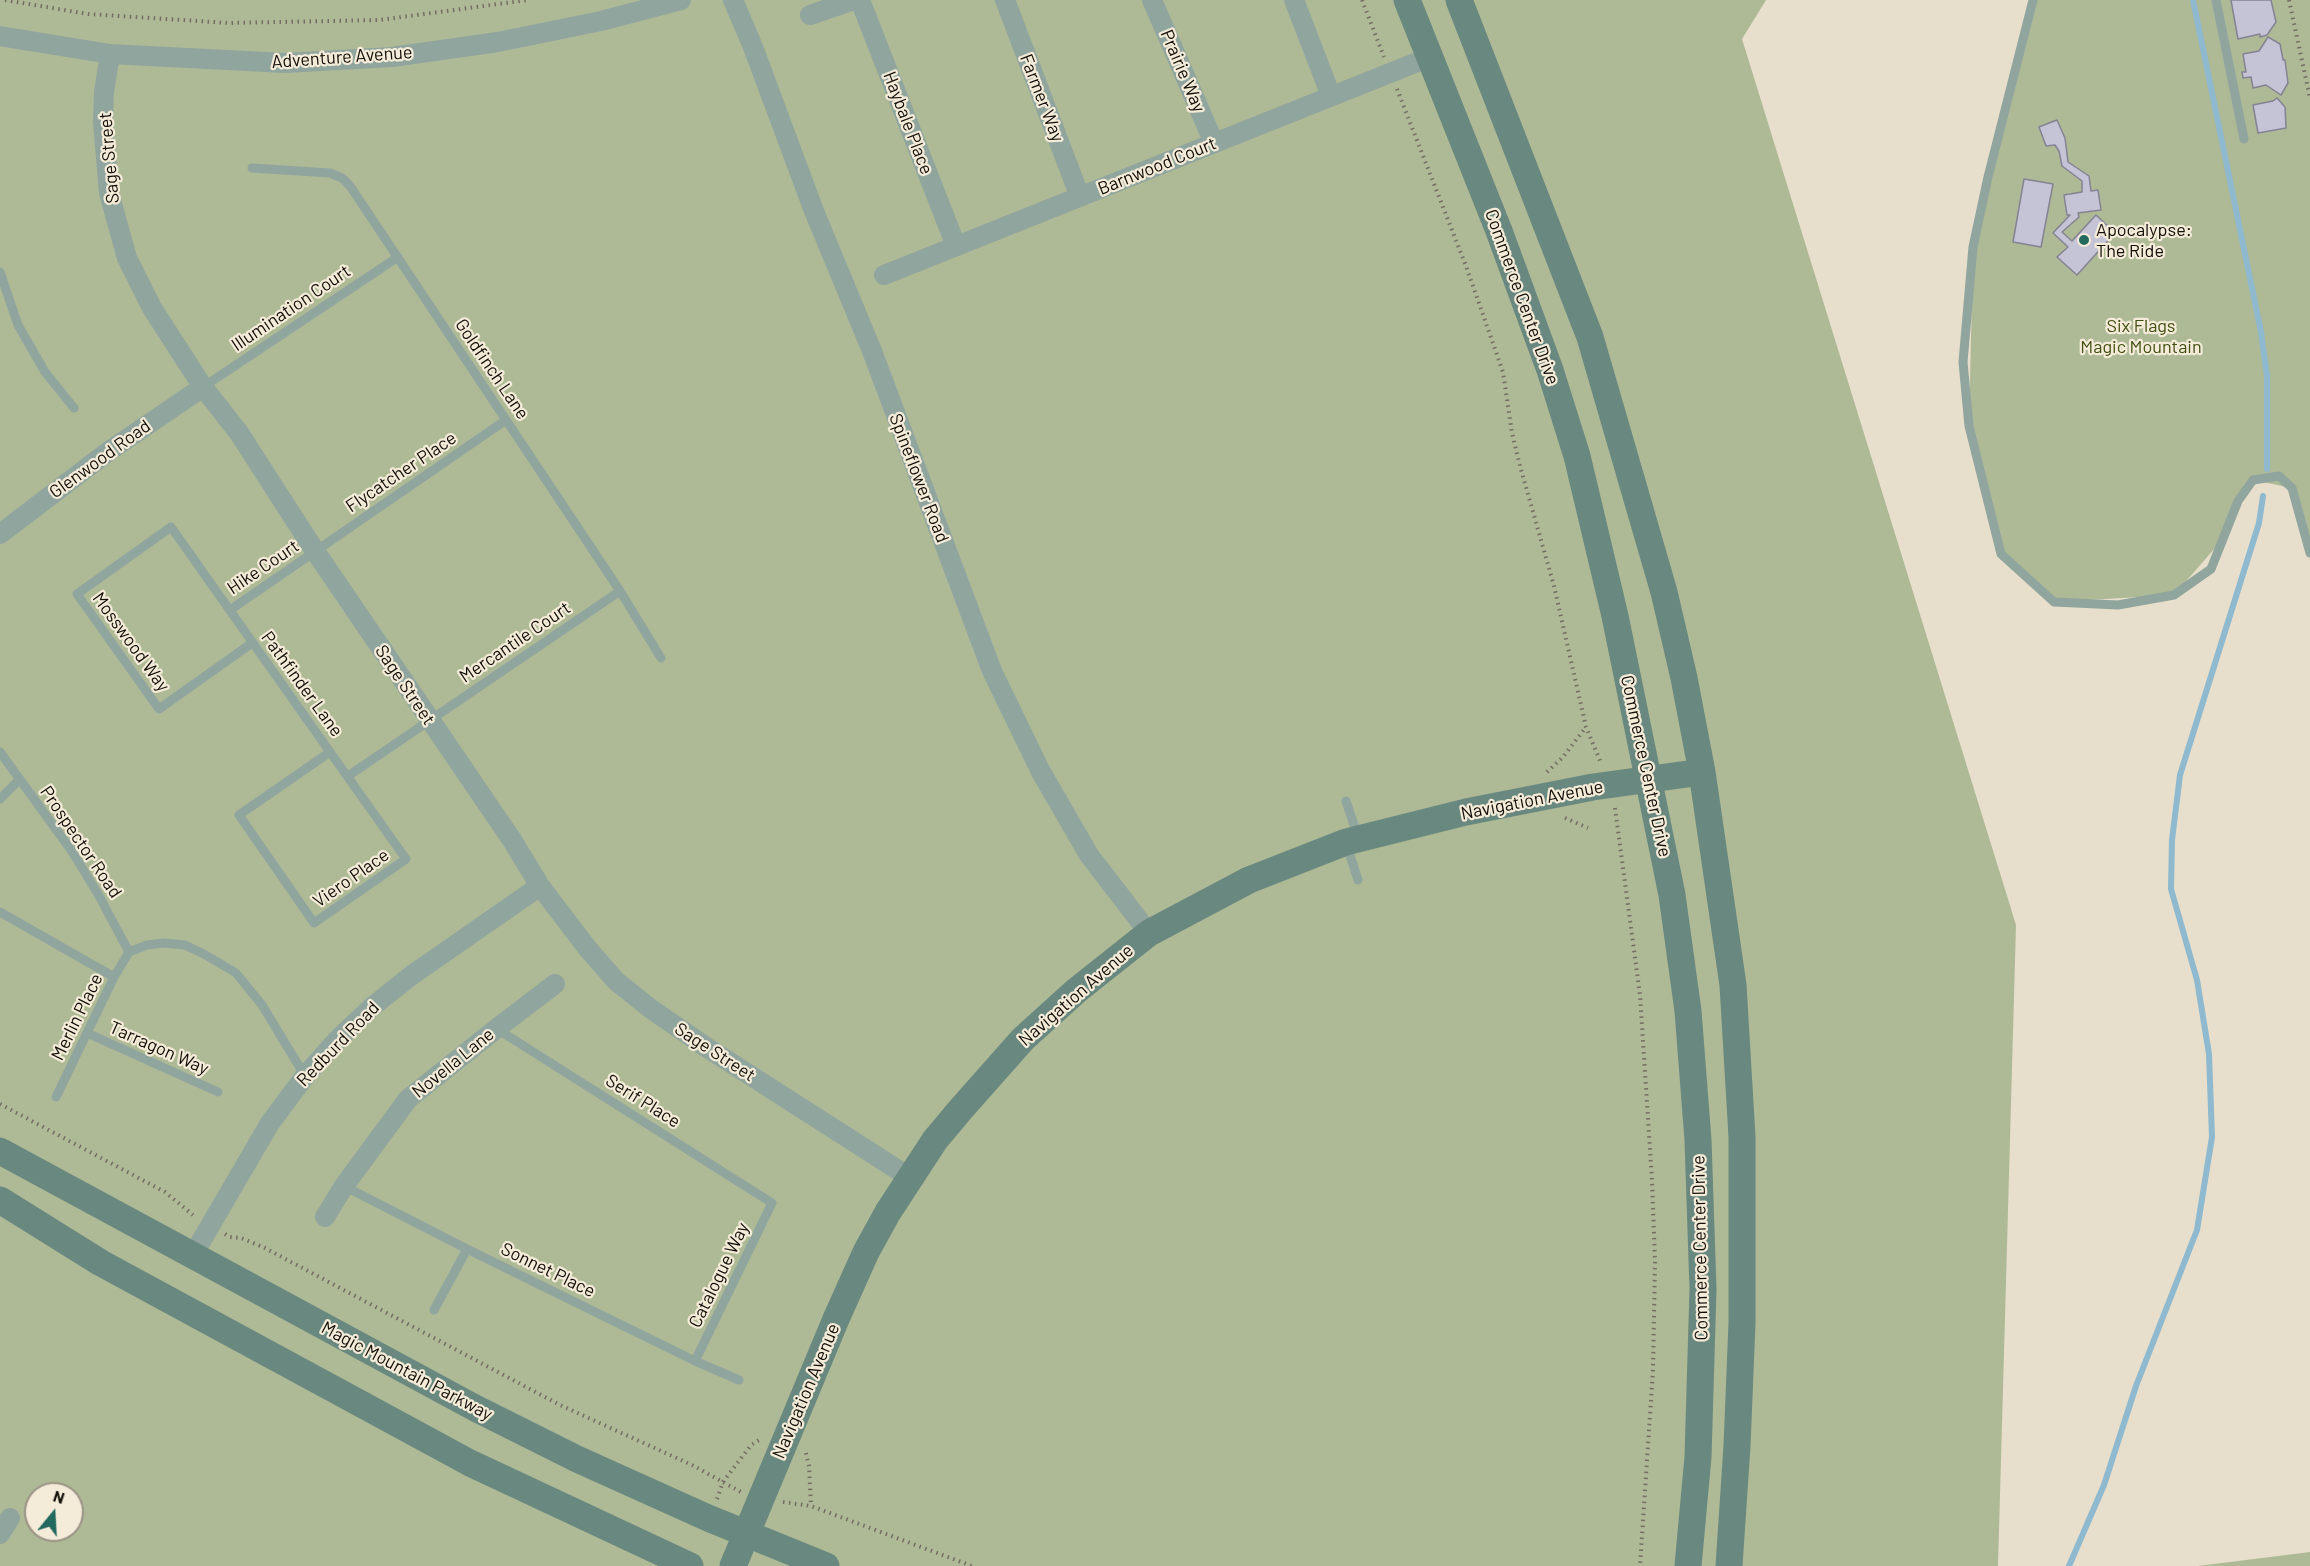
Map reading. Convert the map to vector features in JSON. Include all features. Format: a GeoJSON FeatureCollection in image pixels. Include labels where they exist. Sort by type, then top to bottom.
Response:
{"type":"FeatureCollection","features":[{"type":"Feature","properties":{"kind":"main road","name":"Commerce Center Drive"},"geometry":{"type":"LineString","coordinates":[[1407,0],[1499,231],[1550,370],[1577,456],[1615,616],[1672,895],[1687,1000],[1698,1140],[1703,1289],[1698,1457],[1688,1566]]}},
{"type":"Feature","properties":{"kind":"main road"},"geometry":{"type":"LineString","coordinates":[[1460,0],[1590,337],[1664,592],[1684,678],[1702,772],[1732,985],[1742,1137],[1742,1323],[1729,1566]]}},
{"type":"Feature","properties":{"kind":"main road","name":"Navigation Avenue"},"geometry":{"type":"LineString","coordinates":[[733,1566],[866,1252],[909,1178],[935,1140],[1023,1039],[1076,991],[1149,933],[1249,880],[1352,841],[1466,812],[1593,787],[1702,772]]}},
{"type":"Feature","properties":{"kind":"main road","name":"Magic Mountain Parkway"},"geometry":{"type":"LineString","coordinates":[[0,1151],[475,1408],[577,1459],[746,1535],[826,1566]]}},
{"type":"Feature","properties":{"kind":"main road"},"geometry":{"type":"LineString","coordinates":[[0,1200],[101,1263],[470,1463],[690,1566]]}},
{"type":"Feature","properties":{"kind":"street","name":"Adventure Avenue"},"geometry":{"type":"LineString","coordinates":[[0,36],[110,54],[285,63],[392,57],[520,37],[601,21],[681,0]]}},
{"type":"Feature","properties":{"kind":"street","name":"Spineflower Road"},"geometry":{"type":"LineString","coordinates":[[733,0],[872,351],[992,671],[1041,772],[1089,855],[1149,933]]}},
{"type":"Feature","properties":{"kind":"street"},"geometry":{"type":"LineString","coordinates":[[810,15],[854,0]]}},
{"type":"Feature","properties":{"kind":"street","name":"Haybale Place"},"geometry":{"type":"LineString","coordinates":[[860,0],[956,246]]}},
{"type":"Feature","properties":{"kind":"street","name":"Farmer Way"},"geometry":{"type":"LineString","coordinates":[[1005,0],[1080,196]]}},
{"type":"Feature","properties":{"kind":"street","name":"Prairie Way"},"geometry":{"type":"LineString","coordinates":[[1152,0],[1214,143]]}},
{"type":"Feature","properties":{"kind":"street"},"geometry":{"type":"LineString","coordinates":[[1294,0],[1331,96]]}},
{"type":"Feature","properties":{"kind":"street","name":"Sage Street"},"geometry":{"type":"LineString","coordinates":[[110,54],[104,92],[103,122],[108,193],[128,258],[152,308],[203,387],[239,433],[429,721],[512,840],[540,886],[588,949],[616,981],[651,1009],[909,1178]]}},
{"type":"Feature","properties":{"kind":"street","name":"Barnwood Court"},"geometry":{"type":"LineString","coordinates":[[884,275],[1430,57]]}},
{"type":"Feature","properties":{"kind":"street","name":"Glenwood Road"},"geometry":{"type":"LineString","coordinates":[[0,534],[109,451],[203,387]]}},
{"type":"Feature","properties":{"kind":"street","name":"Redburd Road"},"geometry":{"type":"LineString","coordinates":[[193,1255],[270,1123],[304,1076],[338,1039],[373,1006],[412,975],[540,886]]}},
{"type":"Feature","properties":{"kind":"street","name":"Novella Lane"},"geometry":{"type":"LineString","coordinates":[[325,1217],[344,1186],[408,1099],[555,984]]}},
{"type":"Feature","properties":{"kind":"lane"},"geometry":{"type":"LineString","coordinates":[[2033,0],[1988,177],[1973,247],[1963,362],[1969,426],[2001,554],[2054,602],[2118,605],[2174,595],[2211,569],[2238,501],[2253,480],[2279,476],[2292,488],[2310,553]]}},
{"type":"Feature","properties":{"kind":"lane"},"geometry":{"type":"LineString","coordinates":[[2216,0],[2244,139]]}},
{"type":"Feature","properties":{"kind":"lane","name":"Goldfinch Lane"},"geometry":{"type":"LineString","coordinates":[[252,168],[330,173],[342,178],[354,191],[620,591],[661,658]]}},
{"type":"Feature","properties":{"kind":"lane","name":"Illumination Court"},"geometry":{"type":"LineString","coordinates":[[203,387],[398,257]]}},
{"type":"Feature","properties":{"kind":"lane"},"geometry":{"type":"LineString","coordinates":[[0,272],[3,299],[45,372],[74,408]]}},
{"type":"Feature","properties":{"kind":"lane","name":"Flycatcher Place"},"geometry":{"type":"LineString","coordinates":[[315,551],[506,420]]}},
{"type":"Feature","properties":{"kind":"lane","name":"Mosswood Way"},"geometry":{"type":"LineString","coordinates":[[171,527],[77,594],[159,709],[252,643]]}},
{"type":"Feature","properties":{"kind":"lane","name":"Pathfinder Lane"},"geometry":{"type":"LineString","coordinates":[[171,527],[406,859]]}},
{"type":"Feature","properties":{"kind":"lane","name":"Hike Court"},"geometry":{"type":"LineString","coordinates":[[230,610],[315,551]]}},
{"type":"Feature","properties":{"kind":"lane","name":"Mercantile Court"},"geometry":{"type":"LineString","coordinates":[[348,776],[620,591]]}},
{"type":"Feature","properties":{"kind":"lane","name":"Prospector Road"},"geometry":{"type":"LineString","coordinates":[[0,752],[70,850],[98,894],[129,952]]}},
{"type":"Feature","properties":{"kind":"lane","name":"Viero Place"},"geometry":{"type":"LineString","coordinates":[[330,752],[239,816],[314,923],[406,859]]}},
{"type":"Feature","properties":{"kind":"lane"},"geometry":{"type":"LineString","coordinates":[[0,799],[19,780]]}},
{"type":"Feature","properties":{"kind":"lane"},"geometry":{"type":"LineString","coordinates":[[1346,801],[1358,880]]}},
{"type":"Feature","properties":{"kind":"lane"},"geometry":{"type":"LineString","coordinates":[[0,912],[114,977]]}},
{"type":"Feature","properties":{"kind":"lane"},"geometry":{"type":"LineString","coordinates":[[129,952],[147,945],[164,943],[185,945],[236,973],[262,1005],[304,1076]]}},
{"type":"Feature","properties":{"kind":"lane","name":"Merlin Place"},"geometry":{"type":"LineString","coordinates":[[56,1097],[114,977],[129,952]]}},
{"type":"Feature","properties":{"kind":"lane","name":"Serif Place"},"geometry":{"type":"LineString","coordinates":[[496,1029],[772,1203]]}},
{"type":"Feature","properties":{"kind":"lane","name":"Tarragon Way"},"geometry":{"type":"LineString","coordinates":[[87,1033],[218,1092]]}},
{"type":"Feature","properties":{"kind":"lane","name":"Sonnet Place"},"geometry":{"type":"LineString","coordinates":[[344,1186],[695,1361],[739,1380]]}},
{"type":"Feature","properties":{"kind":"lane","name":"Catalogue Way"},"geometry":{"type":"LineString","coordinates":[[695,1361],[772,1203]]}},
{"type":"Feature","properties":{"kind":"lane"},"geometry":{"type":"LineString","coordinates":[[434,1310],[467,1249]]}},
{"type":"Feature","properties":{"kind":"path"},"geometry":{"type":"LineString","coordinates":[[5,0],[88,14],[229,23],[273,23],[390,19],[528,0]]}},
{"type":"Feature","properties":{"kind":"path"},"geometry":{"type":"LineString","coordinates":[[1362,0],[1462,256],[1503,372],[1518,455],[1554,586],[1586,727],[1598,754]]}},
{"type":"Feature","properties":{"kind":"path"},"geometry":{"type":"LineString","coordinates":[[2289,0],[2310,98]]}},
{"type":"Feature","properties":{"kind":"path"},"geometry":{"type":"LineString","coordinates":[[1563,757],[1586,727]]}},
{"type":"Feature","properties":{"kind":"path"},"geometry":{"type":"LineString","coordinates":[[1618,817],[1640,995],[1653,1192],[1655,1261],[1653,1370],[1640,1566]]}},
{"type":"Feature","properties":{"kind":"path"},"geometry":{"type":"LineString","coordinates":[[0,1104],[165,1192],[190,1213]]}},
{"type":"Feature","properties":{"kind":"path"},"geometry":{"type":"LineString","coordinates":[[230,1237],[241,1238],[263,1247],[550,1400],[692,1464],[740,1492]]}},
{"type":"Feature","properties":{"kind":"path"},"geometry":{"type":"LineString","coordinates":[[717,1501],[723,1482],[751,1445]]}},
{"type":"Feature","properties":{"kind":"path"},"geometry":{"type":"LineString","coordinates":[[809,1466],[811,1506]]}},
{"type":"Feature","properties":{"kind":"path"},"geometry":{"type":"LineString","coordinates":[[783,1502],[797,1502],[811,1506],[972,1566]]}},
{"type":"Feature","properties":{"kind":"green space"},"geometry":{"type":"Polygon","coordinates":[[[0,0],[1766,0],[1742,39],[2016,925],[1998,1566],[0,1566],[0,0]]]}},
{"type":"Feature","properties":{"kind":"green space","name":"Six Flags Magic Mountain"},"geometry":{"type":"Polygon","coordinates":[[[2032,0],[2310,0],[2310,553],[2292,488],[2253,480],[2222,540],[2174,595],[2054,602],[2001,554],[1969,426],[1973,247],[2032,0]]]}},
{"type":"Feature","properties":{"kind":"green space"},"geometry":{"type":"Polygon","coordinates":[[[2310,1552],[2310,1566],[2198,1566],[2310,1552]]]}},
{"type":"Feature","properties":{"kind":"building"},"geometry":{"type":"Polygon","coordinates":[[[2231,0],[2271,0],[2276,22],[2267,35],[2260,37],[2260,34],[2238,39],[2231,0]]]}},
{"type":"Feature","properties":{"kind":"building"},"geometry":{"type":"Polygon","coordinates":[[[2268,37],[2280,44],[2283,60],[2285,60],[2288,83],[2281,95],[2266,85],[2253,88],[2251,77],[2243,78],[2242,72],[2246,72],[2243,54],[2259,51],[2268,37]]]}},
{"type":"Feature","properties":{"kind":"building"},"geometry":{"type":"Polygon","coordinates":[[[2277,98],[2285,107],[2286,128],[2258,133],[2253,105],[2277,98]]]}},
{"type":"Feature","properties":{"kind":"building"},"geometry":{"type":"Polygon","coordinates":[[[2057,120],[2065,138],[2068,162],[2089,176],[2091,191],[2098,190],[2101,210],[2078,213],[2079,217],[2062,232],[2072,241],[2096,215],[2115,233],[2077,275],[2057,257],[2068,247],[2053,233],[2070,215],[2067,215],[2064,195],[2082,192],[2082,181],[2062,166],[2059,151],[2055,145],[2046,146],[2039,127],[2057,120]]]}},
{"type":"Feature","properties":{"kind":"building"},"geometry":{"type":"Polygon","coordinates":[[[2024,179],[2053,184],[2041,247],[2013,242],[2024,179]]]}},
{"type":"Feature","properties":{"kind":"waterway"},"geometry":{"type":"LineString","coordinates":[[2193,0],[2261,332],[2267,376],[2267,469]]}},
{"type":"Feature","properties":{"kind":"waterway"},"geometry":{"type":"LineString","coordinates":[[2069,1566],[2104,1485],[2136,1386],[2197,1230],[2212,1137],[2209,1054],[2197,980],[2171,889],[2172,840],[2180,775],[2259,523],[2263,496]]}},
{"type":"Feature","properties":{"kind":"place","name":"Apocalypse: The Ride"},"geometry":{"type":"Point","coordinates":[2084,240]}}]}
